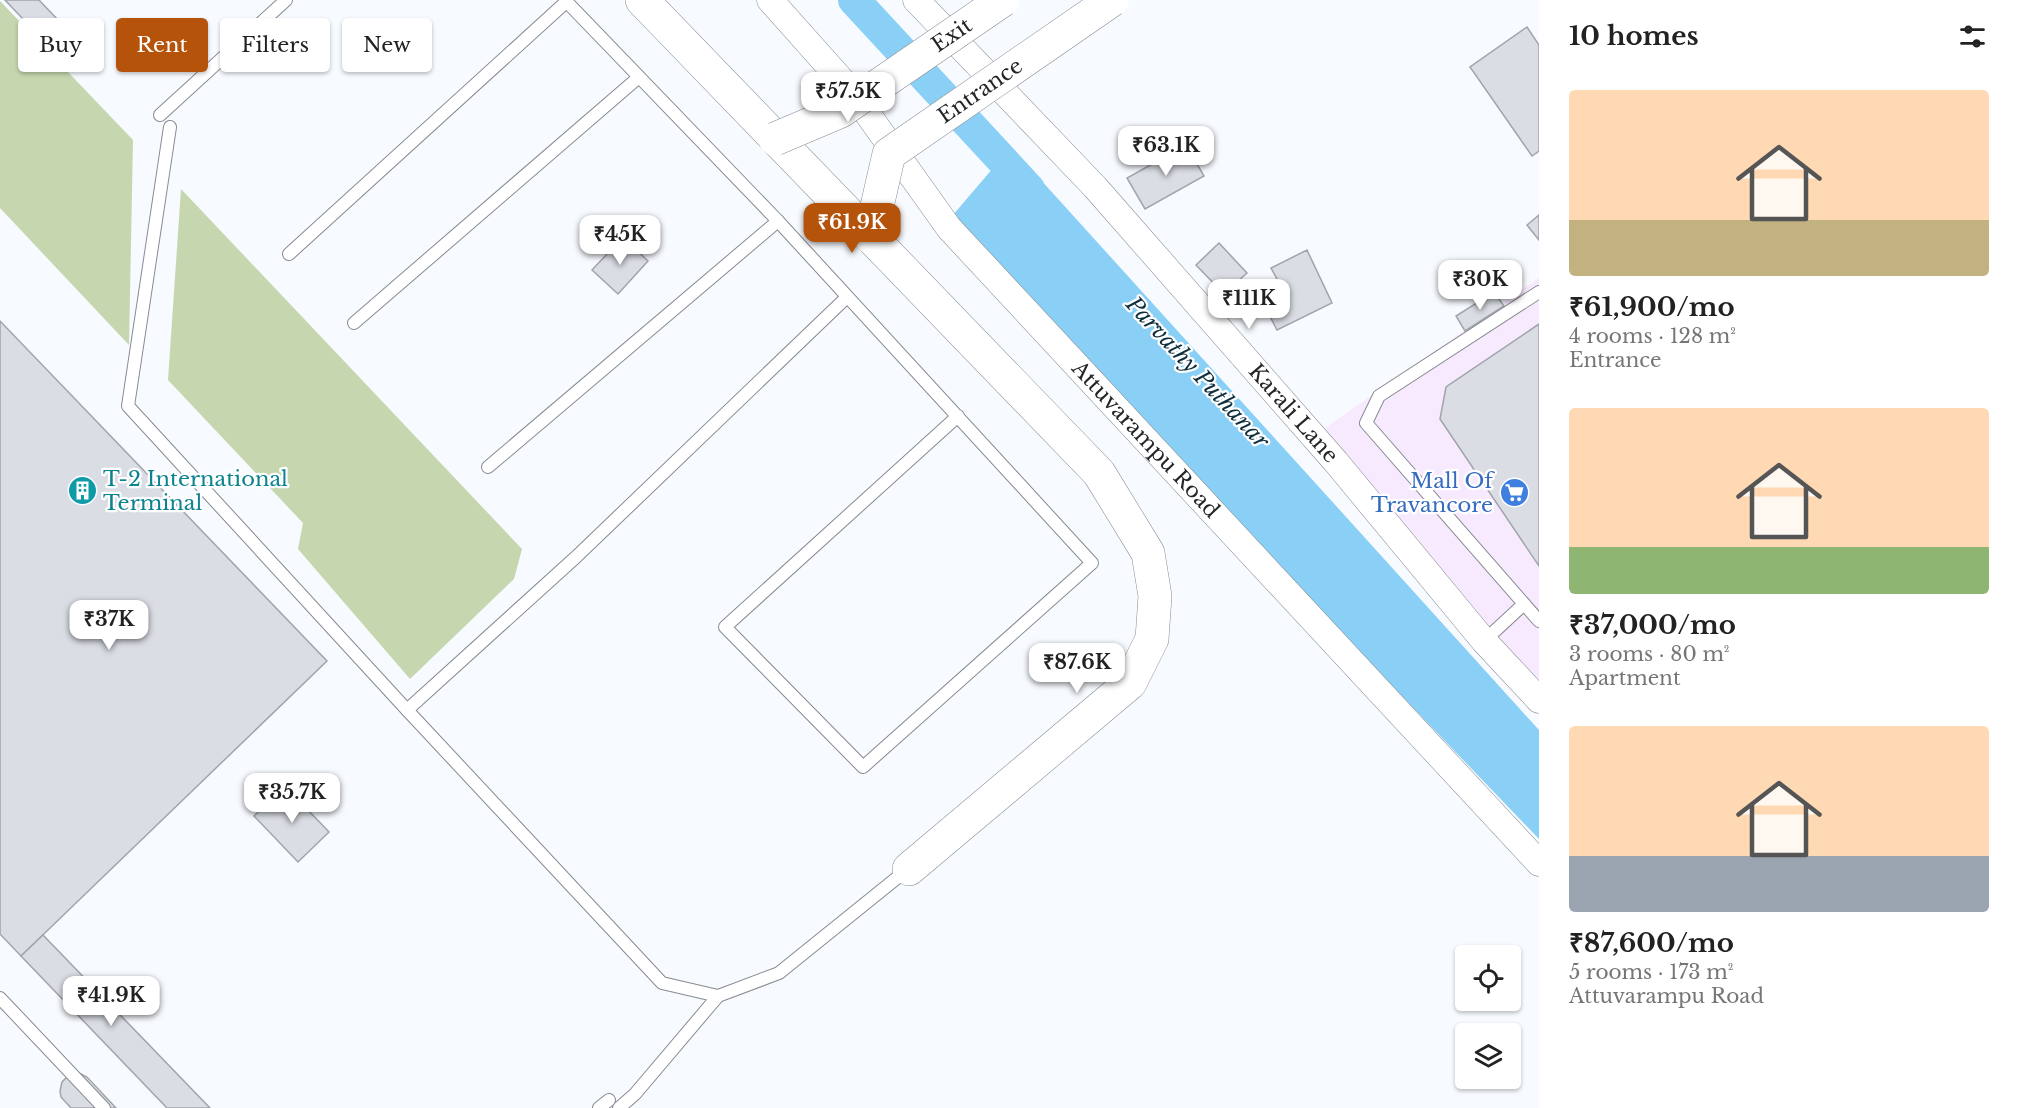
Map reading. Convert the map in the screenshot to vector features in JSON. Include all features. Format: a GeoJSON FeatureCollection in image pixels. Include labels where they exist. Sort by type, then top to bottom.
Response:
{"type":"FeatureCollection","features":[{"type":"Feature","properties":{"kind":"street"},"geometry":{"type":"LineString","coordinates":[[642,0],[1099,473],[1148,553],[1155,596],[1152,639],[1130,683],[909,869]]}},
{"type":"Feature","properties":{"kind":"street","name":"Attuvarampu Road"},"geometry":{"type":"LineString","coordinates":[[770,0],[852,92],[949,228],[1539,863]]}},
{"type":"Feature","properties":{"kind":"street","name":"Karali Lane"},"geometry":{"type":"LineString","coordinates":[[916,0],[1095,187],[1336,462],[1484,641],[1539,700]]}},
{"type":"Feature","properties":{"kind":"street","name":"Exit"},"geometry":{"type":"LineString","coordinates":[[775,139],[841,111],[1003,0]]}},
{"type":"Feature","properties":{"kind":"street","name":"Entrance"},"geometry":{"type":"LineString","coordinates":[[870,237],[889,154],[1112,0]]}},
{"type":"Feature","properties":{"kind":"lane"},"geometry":{"type":"LineString","coordinates":[[160,115],[286,0]]}},
{"type":"Feature","properties":{"kind":"lane"},"geometry":{"type":"LineString","coordinates":[[289,254],[566,1],[777,221],[958,416],[1092,563],[863,767],[725,627],[958,416]]}},
{"type":"Feature","properties":{"kind":"lane"},"geometry":{"type":"LineString","coordinates":[[354,323],[639,77]]}},
{"type":"Feature","properties":{"kind":"lane"},"geometry":{"type":"LineString","coordinates":[[170,127],[128,406],[662,984],[718,996]]}},
{"type":"Feature","properties":{"kind":"lane"},"geometry":{"type":"LineString","coordinates":[[488,467],[777,221]]}},
{"type":"Feature","properties":{"kind":"lane"},"geometry":{"type":"LineString","coordinates":[[1539,292],[1379,396],[1366,423],[1539,621]]}},
{"type":"Feature","properties":{"kind":"lane"},"geometry":{"type":"LineString","coordinates":[[407,710],[576,557],[847,297]]}},
{"type":"Feature","properties":{"kind":"lane"},"geometry":{"type":"LineString","coordinates":[[1484,641],[1524,604]]}},
{"type":"Feature","properties":{"kind":"lane"},"geometry":{"type":"LineString","coordinates":[[609,1105],[635,1094],[718,996],[780,973],[909,869]]}},
{"type":"Feature","properties":{"kind":"lane"},"geometry":{"type":"LineString","coordinates":[[0,998],[104,1108]]}},
{"type":"Feature","properties":{"kind":"shaded area","name":"Mall Of Travancore"},"geometry":{"type":"Polygon","coordinates":[[[1539,278],[1539,683],[1318,433],[1539,278]]]}},
{"type":"Feature","properties":{"kind":"green space"},"geometry":{"type":"Polygon","coordinates":[[[0,1],[18,20],[18,72],[68,72],[133,140],[129,345],[0,208],[0,1]]]}},
{"type":"Feature","properties":{"kind":"green space"},"geometry":{"type":"Polygon","coordinates":[[[181,189],[522,549],[514,579],[410,679],[298,549],[303,523],[168,380],[181,189]]]}},
{"type":"Feature","properties":{"kind":"water"},"geometry":{"type":"Polygon","coordinates":[[[1011,147],[1539,730],[1539,839],[947,222],[1011,147]]]}},
{"type":"Feature","properties":{"kind":"building"},"geometry":{"type":"Polygon","coordinates":[[[5,0],[39,0],[56,18],[22,18],[5,0]]]}},
{"type":"Feature","properties":{"kind":"building"},"geometry":{"type":"Polygon","coordinates":[[[1527,27],[1539,45],[1539,151],[1532,156],[1470,67],[1527,27]]]}},
{"type":"Feature","properties":{"kind":"building"},"geometry":{"type":"Polygon","coordinates":[[[1186,145],[1204,176],[1145,209],[1127,178],[1186,145]]]}},
{"type":"Feature","properties":{"kind":"building"},"geometry":{"type":"Polygon","coordinates":[[[1539,215],[1539,240],[1527,225],[1539,215]]]}},
{"type":"Feature","properties":{"kind":"building"},"geometry":{"type":"Polygon","coordinates":[[[623,237],[648,261],[618,294],[592,270],[623,237]]]}},
{"type":"Feature","properties":{"kind":"building"},"geometry":{"type":"Polygon","coordinates":[[[1219,243],[1247,273],[1224,294],[1196,265],[1219,243]]]}},
{"type":"Feature","properties":{"kind":"building"},"geometry":{"type":"Polygon","coordinates":[[[1307,250],[1332,303],[1277,330],[1257,291],[1278,281],[1271,268],[1307,250]]]}},
{"type":"Feature","properties":{"kind":"building"},"geometry":{"type":"Polygon","coordinates":[[[1494,292],[1504,306],[1465,331],[1456,316],[1494,292]]]}},
{"type":"Feature","properties":{"kind":"building","name":"T-2 International Terminal"},"geometry":{"type":"Polygon","coordinates":[[[0,321],[327,661],[21,956],[0,934],[0,321]]]}},
{"type":"Feature","properties":{"kind":"building","name":"Mall Of Travancore"},"geometry":{"type":"Polygon","coordinates":[[[1539,324],[1539,566],[1440,419],[1446,387],[1539,324]]]}},
{"type":"Feature","properties":{"kind":"building"},"geometry":{"type":"Polygon","coordinates":[[[285,786],[329,832],[298,862],[254,816],[285,786]]]}},
{"type":"Feature","properties":{"kind":"building"},"geometry":{"type":"Polygon","coordinates":[[[43,935],[210,1108],[167,1108],[21,956],[43,935]]]}},
{"type":"Feature","properties":{"kind":"building"},"geometry":{"type":"Polygon","coordinates":[[[79,1073],[87,1077],[116,1108],[71,1108],[61,1097],[62,1082],[68,1076],[79,1073]]]}},
{"type":"Feature","properties":{"kind":"waterway","name":"Parvathy Puthanar"},"geometry":{"type":"LineString","coordinates":[[854,0],[1029,189]]}},
{"type":"Feature","properties":{"kind":"place","name":"T-2 International Terminal"},"geometry":{"type":"Point","coordinates":[82,491]}},
{"type":"Feature","properties":{"kind":"place","name":"Mall Of Travancore"},"geometry":{"type":"Point","coordinates":[1514,493]}}]}
